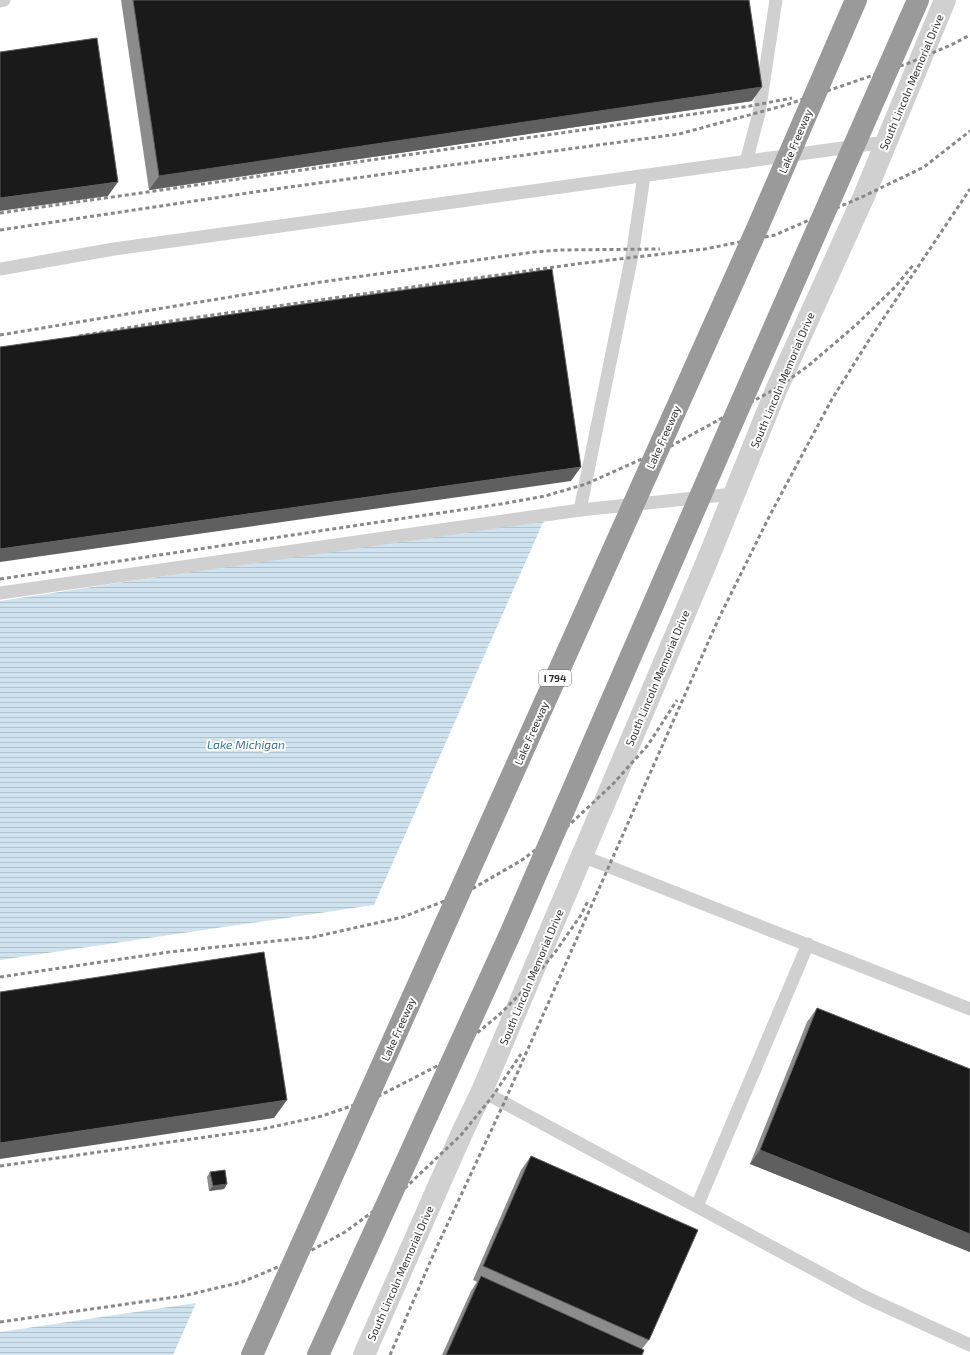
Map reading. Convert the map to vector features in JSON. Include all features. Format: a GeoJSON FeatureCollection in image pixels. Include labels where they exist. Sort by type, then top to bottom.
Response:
{"type":"FeatureCollection","features":[{"type":"Feature","properties":{"kind":"highway","name":"Lake Freeway"},"geometry":{"type":"LineString","coordinates":[[252,1355],[753,238],[856,0]]}},
{"type":"Feature","properties":{"kind":"highway"},"geometry":{"type":"LineString","coordinates":[[318,1355],[511,932],[918,0]]}},
{"type":"Feature","properties":{"kind":"street","name":"South Lincoln Memorial Drive"},"geometry":{"type":"LineString","coordinates":[[364,1355],[461,1135],[482,1091],[734,494],[777,388],[864,196],[945,0]]}},
{"type":"Feature","properties":{"kind":"lane"},"geometry":{"type":"LineString","coordinates":[[0,1],[4,0]]}},
{"type":"Feature","properties":{"kind":"lane"},"geometry":{"type":"LineString","coordinates":[[746,162],[759,113],[776,0]]}},
{"type":"Feature","properties":{"kind":"lane"},"geometry":{"type":"LineString","coordinates":[[0,269],[114,249],[886,142]]}},
{"type":"Feature","properties":{"kind":"lane"},"geometry":{"type":"LineString","coordinates":[[580,510],[633,250],[644,176]]}},
{"type":"Feature","properties":{"kind":"lane"},"geometry":{"type":"LineString","coordinates":[[0,593],[580,510],[734,494]]}},
{"type":"Feature","properties":{"kind":"lane"},"geometry":{"type":"LineString","coordinates":[[582,856],[970,1009]]}},
{"type":"Feature","properties":{"kind":"lane"},"geometry":{"type":"LineString","coordinates":[[696,1206],[808,944]]}},
{"type":"Feature","properties":{"kind":"lane"},"geometry":{"type":"LineString","coordinates":[[482,1091],[865,1297],[970,1345]]}},
{"type":"Feature","properties":{"kind":"water","name":"Lake Michigan"},"geometry":{"type":"Polygon","coordinates":[[[545,518],[374,905],[0,960],[0,601],[545,518]]]}},
{"type":"Feature","properties":{"kind":"water"},"geometry":{"type":"Polygon","coordinates":[[[196,1303],[173,1355],[0,1355],[0,1332],[196,1303]]]}},
{"type":"Feature","properties":{"kind":"building"},"geometry":{"type":"Polygon","coordinates":[[[133,0],[749,0],[762,87],[159,176],[133,0]]]}},
{"type":"Feature","properties":{"kind":"building"},"geometry":{"type":"Polygon","coordinates":[[[97,38],[118,182],[0,198],[0,52],[97,38]]]}},
{"type":"Feature","properties":{"kind":"building"},"geometry":{"type":"Polygon","coordinates":[[[552,269],[581,467],[0,549],[0,347],[552,269]]]}},
{"type":"Feature","properties":{"kind":"building"},"geometry":{"type":"Polygon","coordinates":[[[264,952],[287,1100],[0,1143],[0,992],[264,952]]]}},
{"type":"Feature","properties":{"kind":"building"},"geometry":{"type":"Polygon","coordinates":[[[817,1008],[970,1069],[970,1234],[760,1150],[817,1008]]]}},
{"type":"Feature","properties":{"kind":"building"},"geometry":{"type":"Polygon","coordinates":[[[531,1156],[698,1230],[649,1340],[483,1266],[531,1156]]]}},
{"type":"Feature","properties":{"kind":"building"},"geometry":{"type":"Polygon","coordinates":[[[225,1170],[227,1184],[213,1186],[210,1172],[225,1170]]]}},
{"type":"Feature","properties":{"kind":"building"},"geometry":{"type":"Polygon","coordinates":[[[481,1276],[644,1350],[642,1355],[446,1355],[481,1276]]]}},
{"type":"Feature","properties":{"kind":"railway"},"geometry":{"type":"LineString","coordinates":[[0,230],[275,189],[679,134],[786,105],[909,63],[970,35]]}},
{"type":"Feature","properties":{"kind":"railway"},"geometry":{"type":"LineString","coordinates":[[0,213],[750,106],[792,98]]}},
{"type":"Feature","properties":{"kind":"railway"},"geometry":{"type":"LineString","coordinates":[[79,336],[156,323],[576,264],[705,249],[775,235],[864,196],[924,167],[970,131]]}},
{"type":"Feature","properties":{"kind":"railway"},"geometry":{"type":"LineString","coordinates":[[390,1355],[434,1253],[504,1103],[718,620],[770,515],[832,399],[869,340],[970,189]]}},
{"type":"Feature","properties":{"kind":"railway"},"geometry":{"type":"LineString","coordinates":[[0,335],[321,282],[534,252],[561,250],[660,249]]}},
{"type":"Feature","properties":{"kind":"railway"},"geometry":{"type":"LineString","coordinates":[[0,579],[501,504],[545,496],[586,484],[671,446],[777,388],[808,366],[856,325],[896,286],[914,264]]}},
{"type":"Feature","properties":{"kind":"railway"},"geometry":{"type":"LineString","coordinates":[[0,977],[169,952],[314,937],[403,917],[465,893],[522,860],[568,826],[612,785],[648,745],[677,700]]}},
{"type":"Feature","properties":{"kind":"railway"},"geometry":{"type":"LineString","coordinates":[[0,1166],[263,1129],[322,1116],[375,1098],[437,1066],[500,1014],[526,988],[556,951],[581,915],[588,901]]}},
{"type":"Feature","properties":{"kind":"railway"},"geometry":{"type":"LineString","coordinates":[[0,1322],[183,1296],[242,1282],[290,1262],[345,1232],[405,1188],[461,1135],[492,1097],[521,1054]]}}]}
